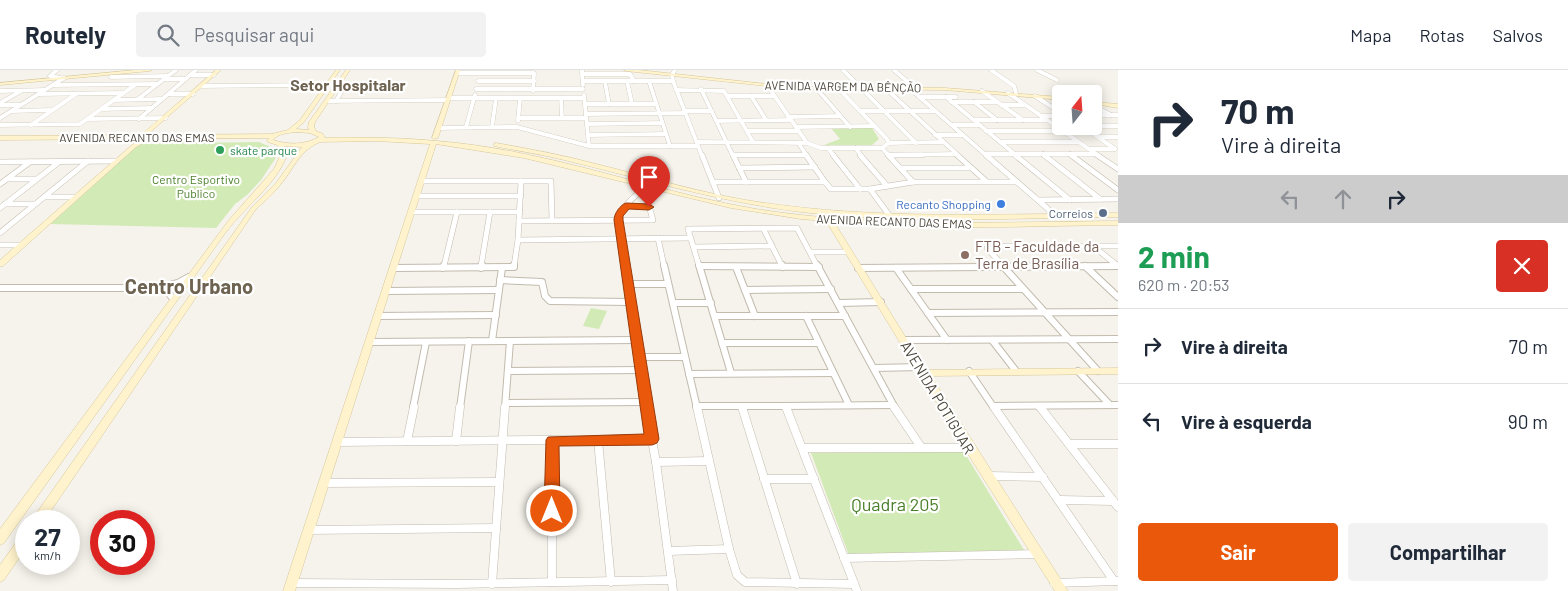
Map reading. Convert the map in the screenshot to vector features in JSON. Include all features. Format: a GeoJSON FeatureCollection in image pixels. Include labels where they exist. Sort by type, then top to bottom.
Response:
{"type":"FeatureCollection","features":[{"type":"Feature","properties":{"kind":"main road","name":"AVENIDA RECANTO DAS EMAS"},"geometry":{"type":"LineString","coordinates":[[317,140],[387,136],[397,139]]}},
{"type":"Feature","properties":{"kind":"main road"},"geometry":{"type":"LineString","coordinates":[[134,144],[145,137]]}},
{"type":"Feature","properties":{"kind":"main road","name":"AVENIDA RECANTO DAS EMAS"},"geometry":{"type":"LineString","coordinates":[[434,141],[551,154],[719,198],[809,215],[889,215],[899,219],[1118,215]]}},
{"type":"Feature","properties":{"kind":"main road"},"geometry":{"type":"LineString","coordinates":[[632,183],[640,182],[639,178]]}},
{"type":"Feature","properties":{"kind":"street"},"geometry":{"type":"LineString","coordinates":[[56,70],[50,76],[63,78]]}},
{"type":"Feature","properties":{"kind":"street"},"geometry":{"type":"LineString","coordinates":[[100,85],[114,75],[150,70]]}},
{"type":"Feature","properties":{"kind":"street"},"geometry":{"type":"LineString","coordinates":[[138,99],[176,70]]}},
{"type":"Feature","properties":{"kind":"street"},"geometry":{"type":"LineString","coordinates":[[139,118],[196,70]]}},
{"type":"Feature","properties":{"kind":"street"},"geometry":{"type":"LineString","coordinates":[[145,137],[219,70]]}},
{"type":"Feature","properties":{"kind":"street"},"geometry":{"type":"LineString","coordinates":[[271,138],[300,124],[338,70]]}},
{"type":"Feature","properties":{"kind":"street"},"geometry":{"type":"LineString","coordinates":[[317,140],[311,127],[312,122],[348,70]]}},
{"type":"Feature","properties":{"kind":"street","name":"AVENIDA VARGEM DA BÊNÇÃO"},"geometry":{"type":"LineString","coordinates":[[626,70],[673,73],[767,85],[816,88],[884,87],[945,89],[1052,98]]}},
{"type":"Feature","properties":{"kind":"street"},"geometry":{"type":"LineString","coordinates":[[843,70],[916,143]]}},
{"type":"Feature","properties":{"kind":"street"},"geometry":{"type":"LineString","coordinates":[[894,70],[915,88]]}},
{"type":"Feature","properties":{"kind":"street"},"geometry":{"type":"LineString","coordinates":[[991,70],[1014,86],[1016,94]]}},
{"type":"Feature","properties":{"kind":"street"},"geometry":{"type":"LineString","coordinates":[[997,70],[1003,78]]}},
{"type":"Feature","properties":{"kind":"street"},"geometry":{"type":"LineString","coordinates":[[1037,70],[1057,80]]}},
{"type":"Feature","properties":{"kind":"street"},"geometry":{"type":"LineString","coordinates":[[533,98],[534,73],[510,71],[457,72],[290,587],[456,588],[492,584],[672,580]]}},
{"type":"Feature","properties":{"kind":"street"},"geometry":{"type":"LineString","coordinates":[[589,146],[582,72],[630,74],[634,82]]}},
{"type":"Feature","properties":{"kind":"street"},"geometry":{"type":"LineString","coordinates":[[466,127],[479,73]]}},
{"type":"Feature","properties":{"kind":"street"},"geometry":{"type":"LineString","coordinates":[[673,73],[673,81],[684,112],[719,198]]}},
{"type":"Feature","properties":{"kind":"street"},"geometry":{"type":"LineString","coordinates":[[191,74],[214,75]]}},
{"type":"Feature","properties":{"kind":"street"},"geometry":{"type":"LineString","coordinates":[[0,84],[114,75],[168,76]]}},
{"type":"Feature","properties":{"kind":"street"},"geometry":{"type":"LineString","coordinates":[[1,116],[63,78]]}},
{"type":"Feature","properties":{"kind":"street"},"geometry":{"type":"LineString","coordinates":[[164,80],[186,79]]}},
{"type":"Feature","properties":{"kind":"street"},"geometry":{"type":"LineString","coordinates":[[478,81],[534,80]]}},
{"type":"Feature","properties":{"kind":"street"},"geometry":{"type":"LineString","coordinates":[[649,81],[670,146]]}},
{"type":"Feature","properties":{"kind":"street"},"geometry":{"type":"LineString","coordinates":[[583,82],[673,81]]}},
{"type":"Feature","properties":{"kind":"street"},"geometry":{"type":"LineString","coordinates":[[605,82],[609,104]]}},
{"type":"Feature","properties":{"kind":"street"},"geometry":{"type":"LineString","coordinates":[[627,82],[632,104]]}},
{"type":"Feature","properties":{"kind":"street"},"geometry":{"type":"LineString","coordinates":[[52,85],[158,84]]}},
{"type":"Feature","properties":{"kind":"street"},"geometry":{"type":"LineString","coordinates":[[59,94],[72,85]]}},
{"type":"Feature","properties":{"kind":"street"},"geometry":{"type":"LineString","coordinates":[[0,125],[75,125],[88,119],[134,85]]}},
{"type":"Feature","properties":{"kind":"street"},"geometry":{"type":"LineString","coordinates":[[202,86],[327,85]]}},
{"type":"Feature","properties":{"kind":"street"},"geometry":{"type":"LineString","coordinates":[[767,85],[807,143],[813,146],[828,148],[882,148],[891,143],[942,142]]}},
{"type":"Feature","properties":{"kind":"street"},"geometry":{"type":"LineString","coordinates":[[884,87],[986,182]]}},
{"type":"Feature","properties":{"kind":"street"},"geometry":{"type":"LineString","coordinates":[[816,88],[850,127]]}},
{"type":"Feature","properties":{"kind":"street"},"geometry":{"type":"LineString","coordinates":[[838,88],[903,155]]}},
{"type":"Feature","properties":{"kind":"street"},"geometry":{"type":"LineString","coordinates":[[908,88],[1056,215]]}},
{"type":"Feature","properties":{"kind":"street"},"geometry":{"type":"LineString","coordinates":[[336,101],[343,89],[387,89]]}},
{"type":"Feature","properties":{"kind":"street"},"geometry":{"type":"LineString","coordinates":[[476,89],[584,89]]}},
{"type":"Feature","properties":{"kind":"street"},"geometry":{"type":"LineString","coordinates":[[701,89],[746,182]]}},
{"type":"Feature","properties":{"kind":"street"},"geometry":{"type":"LineString","coordinates":[[945,89],[961,102]]}},
{"type":"Feature","properties":{"kind":"street"},"geometry":{"type":"LineString","coordinates":[[0,104],[22,90]]}},
{"type":"Feature","properties":{"kind":"street"},"geometry":{"type":"LineString","coordinates":[[0,91],[44,90]]}},
{"type":"Feature","properties":{"kind":"street"},"geometry":{"type":"LineString","coordinates":[[676,90],[722,90],[728,96],[753,142]]}},
{"type":"Feature","properties":{"kind":"street"},"geometry":{"type":"LineString","coordinates":[[982,91],[1023,120]]}},
{"type":"Feature","properties":{"kind":"street"},"geometry":{"type":"LineString","coordinates":[[30,125],[77,93]]}},
{"type":"Feature","properties":{"kind":"street"},"geometry":{"type":"LineString","coordinates":[[39,94],[124,93]]}},
{"type":"Feature","properties":{"kind":"street"},"geometry":{"type":"LineString","coordinates":[[1008,93],[1052,123]]}},
{"type":"Feature","properties":{"kind":"street"},"geometry":{"type":"LineString","coordinates":[[168,94],[193,94]]}},
{"type":"Feature","properties":{"kind":"street"},"geometry":{"type":"LineString","coordinates":[[319,95],[331,95]]}},
{"type":"Feature","properties":{"kind":"street"},"geometry":{"type":"LineString","coordinates":[[728,96],[774,96]]}},
{"type":"Feature","properties":{"kind":"street"},"geometry":{"type":"LineString","coordinates":[[751,96],[766,120]]}},
{"type":"Feature","properties":{"kind":"street"},"geometry":{"type":"LineString","coordinates":[[1035,96],[1050,106]]}},
{"type":"Feature","properties":{"kind":"street"},"geometry":{"type":"LineString","coordinates":[[920,97],[956,97]]}},
{"type":"Feature","properties":{"kind":"street"},"geometry":{"type":"LineString","coordinates":[[946,97],[1070,200]]}},
{"type":"Feature","properties":{"kind":"street"},"geometry":{"type":"LineString","coordinates":[[492,127],[496,98]]}},
{"type":"Feature","properties":{"kind":"street"},"geometry":{"type":"LineString","coordinates":[[517,127],[520,98]]}},
{"type":"Feature","properties":{"kind":"street"},"geometry":{"type":"LineString","coordinates":[[561,98],[562,118]]}},
{"type":"Feature","properties":{"kind":"street"},"geometry":{"type":"LineString","coordinates":[[327,101],[584,98]]}},
{"type":"Feature","properties":{"kind":"street"},"geometry":{"type":"LineString","coordinates":[[115,100],[162,99]]}},
{"type":"Feature","properties":{"kind":"street"},"geometry":{"type":"LineString","coordinates":[[951,102],[1025,105]]}},
{"type":"Feature","properties":{"kind":"street"},"geometry":{"type":"LineString","coordinates":[[974,102],[998,120]]}},
{"type":"Feature","properties":{"kind":"street"},"geometry":{"type":"LineString","coordinates":[[0,104],[20,105]]}},
{"type":"Feature","properties":{"kind":"street"},"geometry":{"type":"LineString","coordinates":[[585,104],[656,104]]}},
{"type":"Feature","properties":{"kind":"street"},"geometry":{"type":"LineString","coordinates":[[1102,105],[1118,106]]}},
{"type":"Feature","properties":{"kind":"street"},"geometry":{"type":"LineString","coordinates":[[312,107],[322,107]]}},
{"type":"Feature","properties":{"kind":"street"},"geometry":{"type":"LineString","coordinates":[[102,109],[151,108]]}},
{"type":"Feature","properties":{"kind":"street"},"geometry":{"type":"LineString","coordinates":[[1102,109],[1112,115]]}},
{"type":"Feature","properties":{"kind":"street"},"geometry":{"type":"LineString","coordinates":[[11,111],[52,110]]}},
{"type":"Feature","properties":{"kind":"street"},"geometry":{"type":"LineString","coordinates":[[860,111],[934,110]]}},
{"type":"Feature","properties":{"kind":"street"},"geometry":{"type":"LineString","coordinates":[[518,118],[562,118],[712,111]]}},
{"type":"Feature","properties":{"kind":"street"},"geometry":{"type":"LineString","coordinates":[[1041,116],[1052,115]]}},
{"type":"Feature","properties":{"kind":"street"},"geometry":{"type":"LineString","coordinates":[[1102,116],[1118,115]]}},
{"type":"Feature","properties":{"kind":"street"},"geometry":{"type":"LineString","coordinates":[[717,120],[741,121],[840,116]]}},
{"type":"Feature","properties":{"kind":"street"},"geometry":{"type":"LineString","coordinates":[[88,119],[166,118]]}},
{"type":"Feature","properties":{"kind":"street"},"geometry":{"type":"LineString","coordinates":[[974,120],[1047,120]]}},
{"type":"Feature","properties":{"kind":"street"},"geometry":{"type":"LineString","coordinates":[[587,124],[662,123]]}},
{"type":"Feature","properties":{"kind":"street"},"geometry":{"type":"LineString","coordinates":[[952,125],[979,125]]}},
{"type":"Feature","properties":{"kind":"street"},"geometry":{"type":"LineString","coordinates":[[747,131],[875,126]]}},
{"type":"Feature","properties":{"kind":"street"},"geometry":{"type":"LineString","coordinates":[[1102,126],[1118,126]]}},
{"type":"Feature","properties":{"kind":"street"},"geometry":{"type":"LineString","coordinates":[[439,128],[517,127],[589,146],[670,146],[727,142],[753,142],[810,148],[813,146]]}},
{"type":"Feature","properties":{"kind":"street"},"geometry":{"type":"LineString","coordinates":[[288,131],[313,132]]}},
{"type":"Feature","properties":{"kind":"street"},"geometry":{"type":"LineString","coordinates":[[986,131],[1052,131]]}},
{"type":"Feature","properties":{"kind":"street"},"geometry":{"type":"LineString","coordinates":[[589,135],[666,134]]}},
{"type":"Feature","properties":{"kind":"street"},"geometry":{"type":"LineString","coordinates":[[935,135],[963,135]]}},
{"type":"Feature","properties":{"kind":"street"},"geometry":{"type":"LineString","coordinates":[[1069,135],[1118,169]]}},
{"type":"Feature","properties":{"kind":"street"},"geometry":{"type":"LineString","coordinates":[[1095,135],[1117,149]]}},
{"type":"Feature","properties":{"kind":"street"},"geometry":{"type":"LineString","coordinates":[[97,141],[104,138],[104,136]]}},
{"type":"Feature","properties":{"kind":"street","name":"AVENIDA RECANTO DAS EMAS"},"geometry":{"type":"LineString","coordinates":[[0,138],[104,136],[116,137],[134,144]]}},
{"type":"Feature","properties":{"kind":"street"},"geometry":{"type":"LineString","coordinates":[[380,141],[387,138],[387,136]]}},
{"type":"Feature","properties":{"kind":"street"},"geometry":{"type":"LineString","coordinates":[[110,142],[107,140],[109,138],[116,137]]}},
{"type":"Feature","properties":{"kind":"street","name":"AVENIDA RECANTO DAS EMAS"},"geometry":{"type":"LineString","coordinates":[[0,142],[110,142],[145,137],[271,138]]}},
{"type":"Feature","properties":{"kind":"street"},"geometry":{"type":"LineString","coordinates":[[1098,137],[1118,137]]}},
{"type":"Feature","properties":{"kind":"street"},"geometry":{"type":"LineString","coordinates":[[0,539],[236,213],[266,183],[284,158],[285,152],[280,144],[271,138]]}},
{"type":"Feature","properties":{"kind":"street","name":"AVENIDA RECANTO DAS EMAS"},"geometry":{"type":"LineString","coordinates":[[317,140],[380,141],[397,139],[434,141],[544,160],[644,187],[719,204],[809,215],[829,220],[899,219],[1018,223],[1118,223]]}},
{"type":"Feature","properties":{"kind":"street"},"geometry":{"type":"LineString","coordinates":[[280,144],[317,140]]}},
{"type":"Feature","properties":{"kind":"street"},"geometry":{"type":"LineString","coordinates":[[46,510],[254,208],[278,184],[302,150],[317,140]]}},
{"type":"Feature","properties":{"kind":"street"},"geometry":{"type":"LineString","coordinates":[[1000,142],[1079,142]]}},
{"type":"Feature","properties":{"kind":"street"},"geometry":{"type":"LineString","coordinates":[[801,146],[807,143]]}},
{"type":"Feature","properties":{"kind":"street"},"geometry":{"type":"LineString","coordinates":[[0,264],[134,144]]}},
{"type":"Feature","properties":{"kind":"street"},"geometry":{"type":"LineString","coordinates":[[801,146],[831,189],[870,189],[913,182],[1017,182]]}},
{"type":"Feature","properties":{"kind":"street"},"geometry":{"type":"LineString","coordinates":[[828,148],[860,189]]}},
{"type":"Feature","properties":{"kind":"street"},"geometry":{"type":"LineString","coordinates":[[855,148],[887,186]]}},
{"type":"Feature","properties":{"kind":"street"},"geometry":{"type":"LineString","coordinates":[[882,148],[913,182]]}},
{"type":"Feature","properties":{"kind":"street"},"geometry":{"type":"LineString","coordinates":[[1089,149],[1117,149]]}},
{"type":"Feature","properties":{"kind":"street"},"geometry":{"type":"LineString","coordinates":[[521,156],[528,154],[530,152],[528,150]]}},
{"type":"Feature","properties":{"kind":"street"},"geometry":{"type":"LineString","coordinates":[[544,160],[541,158],[542,155],[551,154]]}},
{"type":"Feature","properties":{"kind":"street"},"geometry":{"type":"LineString","coordinates":[[733,155],[806,154]]}},
{"type":"Feature","properties":{"kind":"street"},"geometry":{"type":"LineString","coordinates":[[889,155],[955,154]]}},
{"type":"Feature","properties":{"kind":"street"},"geometry":{"type":"LineString","coordinates":[[986,154],[1096,154]]}},
{"type":"Feature","properties":{"kind":"street"},"geometry":{"type":"LineString","coordinates":[[1043,154],[1100,199]]}},
{"type":"Feature","properties":{"kind":"street"},"geometry":{"type":"LineString","coordinates":[[1070,154],[1118,190]]}},
{"type":"Feature","properties":{"kind":"street"},"geometry":{"type":"LineString","coordinates":[[0,232],[88,161]]}},
{"type":"Feature","properties":{"kind":"street"},"geometry":{"type":"LineString","coordinates":[[0,162],[117,161]]}},
{"type":"Feature","properties":{"kind":"street"},"geometry":{"type":"LineString","coordinates":[[0,184],[30,162]]}},
{"type":"Feature","properties":{"kind":"street"},"geometry":{"type":"LineString","coordinates":[[2,206],[60,162]]}},
{"type":"Feature","properties":{"kind":"street"},"geometry":{"type":"LineString","coordinates":[[739,168],[815,168]]}},
{"type":"Feature","properties":{"kind":"street"},"geometry":{"type":"LineString","coordinates":[[901,168],[971,168]]}},
{"type":"Feature","properties":{"kind":"street"},"geometry":{"type":"LineString","coordinates":[[604,175],[605,171],[613,170]]}},
{"type":"Feature","properties":{"kind":"street"},"geometry":{"type":"LineString","coordinates":[[6,179],[36,179]]}},
{"type":"Feature","properties":{"kind":"street"},"geometry":{"type":"LineString","coordinates":[[422,181],[552,182],[552,221]]}},
{"type":"Feature","properties":{"kind":"street"},"geometry":{"type":"LineString","coordinates":[[394,268],[502,268],[515,266],[521,181]]}},
{"type":"Feature","properties":{"kind":"street"},"geometry":{"type":"LineString","coordinates":[[713,182],[825,182]]}},
{"type":"Feature","properties":{"kind":"street"},"geometry":{"type":"LineString","coordinates":[[644,187],[626,206],[618,220],[674,591]]}},
{"type":"Feature","properties":{"kind":"street"},"geometry":{"type":"LineString","coordinates":[[870,189],[889,215]]}},
{"type":"Feature","properties":{"kind":"street"},"geometry":{"type":"LineString","coordinates":[[417,196],[521,196]]}},
{"type":"Feature","properties":{"kind":"street"},"geometry":{"type":"LineString","coordinates":[[44,197],[76,197]]}},
{"type":"Feature","properties":{"kind":"street"},"geometry":{"type":"LineString","coordinates":[[1039,200],[1118,199]]}},
{"type":"Feature","properties":{"kind":"street"},"geometry":{"type":"LineString","coordinates":[[2,206],[35,204]]}},
{"type":"Feature","properties":{"kind":"street"},"geometry":{"type":"LineString","coordinates":[[519,221],[653,220],[649,206],[626,206]]}},
{"type":"Feature","properties":{"kind":"street"},"geometry":{"type":"LineString","coordinates":[[412,212],[520,212]]}},
{"type":"Feature","properties":{"kind":"street"},"geometry":{"type":"LineString","coordinates":[[443,268],[457,212]]}},
{"type":"Feature","properties":{"kind":"street"},"geometry":{"type":"LineString","coordinates":[[481,268],[490,212]]}},
{"type":"Feature","properties":{"kind":"street"},"geometry":{"type":"LineString","coordinates":[[1010,216],[1019,218],[1018,223]]}},
{"type":"Feature","properties":{"kind":"street"},"geometry":{"type":"LineString","coordinates":[[1026,216],[1026,218],[1035,223]]}},
{"type":"Feature","properties":{"kind":"street","name":"AVENIDA POTIGUAR"},"geometry":{"type":"LineString","coordinates":[[829,220],[1056,584]]}},
{"type":"Feature","properties":{"kind":"street"},"geometry":{"type":"LineString","coordinates":[[763,228],[782,267]]}},
{"type":"Feature","properties":{"kind":"street"},"geometry":{"type":"LineString","coordinates":[[731,373],[688,229],[797,228],[893,405],[921,447]]}},
{"type":"Feature","properties":{"kind":"street"},"geometry":{"type":"LineString","coordinates":[[658,238],[729,549],[737,575],[745,582],[856,588],[786,406]]}},
{"type":"Feature","properties":{"kind":"street"},"geometry":{"type":"LineString","coordinates":[[518,240],[690,238]]}},
{"type":"Feature","properties":{"kind":"street"},"geometry":{"type":"LineString","coordinates":[[0,245],[22,245]]}},
{"type":"Feature","properties":{"kind":"street"},"geometry":{"type":"LineString","coordinates":[[694,247],[772,246]]}},
{"type":"Feature","properties":{"kind":"street"},"geometry":{"type":"LineString","coordinates":[[1093,246],[1118,266]]}},
{"type":"Feature","properties":{"kind":"street"},"geometry":{"type":"LineString","coordinates":[[1098,371],[987,249],[988,247],[1118,246]]}},
{"type":"Feature","properties":{"kind":"street"},"geometry":{"type":"LineString","coordinates":[[811,252],[848,252]]}},
{"type":"Feature","properties":{"kind":"street"},"geometry":{"type":"LineString","coordinates":[[700,266],[819,267]]}},
{"type":"Feature","properties":{"kind":"street"},"geometry":{"type":"LineString","coordinates":[[1085,266],[1118,297]]}},
{"type":"Feature","properties":{"kind":"street"},"geometry":{"type":"LineString","coordinates":[[858,268],[1118,266]]}},
{"type":"Feature","properties":{"kind":"street"},"geometry":{"type":"LineString","coordinates":[[736,267],[755,316]]}},
{"type":"Feature","properties":{"kind":"street"},"geometry":{"type":"LineString","coordinates":[[492,341],[502,268]]}},
{"type":"Feature","properties":{"kind":"street"},"geometry":{"type":"LineString","coordinates":[[896,268],[946,340]]}},
{"type":"Feature","properties":{"kind":"street"},"geometry":{"type":"LineString","coordinates":[[0,288],[158,288],[178,283],[189,277],[206,276]]}},
{"type":"Feature","properties":{"kind":"street"},"geometry":{"type":"LineString","coordinates":[[500,280],[542,282],[545,296],[550,301],[630,302]]}},
{"type":"Feature","properties":{"kind":"street"},"geometry":{"type":"LineString","coordinates":[[628,284],[668,284]]}},
{"type":"Feature","properties":{"kind":"street"},"geometry":{"type":"LineString","coordinates":[[158,288],[168,292],[173,299],[180,302],[189,300]]}},
{"type":"Feature","properties":{"kind":"street"},"geometry":{"type":"LineString","coordinates":[[744,290],[831,289]]}},
{"type":"Feature","properties":{"kind":"street"},"geometry":{"type":"LineString","coordinates":[[911,289],[1022,289]]}},
{"type":"Feature","properties":{"kind":"street"},"geometry":{"type":"LineString","coordinates":[[386,291],[498,290]]}},
{"type":"Feature","properties":{"kind":"street"},"geometry":{"type":"LineString","coordinates":[[838,303],[881,302]]}},
{"type":"Feature","properties":{"kind":"street"},"geometry":{"type":"LineString","coordinates":[[673,303],[711,303]]}},
{"type":"Feature","properties":{"kind":"street"},"geometry":{"type":"LineString","coordinates":[[928,313],[1118,312]]}},
{"type":"Feature","properties":{"kind":"street"},"geometry":{"type":"LineString","coordinates":[[378,316],[496,315]]}},
{"type":"Feature","properties":{"kind":"street"},"geometry":{"type":"LineString","coordinates":[[715,316],[845,316]]}},
{"type":"Feature","properties":{"kind":"street"},"geometry":{"type":"LineString","coordinates":[[806,316],[849,406]]}},
{"type":"Feature","properties":{"kind":"street"},"geometry":{"type":"LineString","coordinates":[[904,340],[1118,339]]}},
{"type":"Feature","properties":{"kind":"street"},"geometry":{"type":"LineString","coordinates":[[370,342],[636,340]]}},
{"type":"Feature","properties":{"kind":"street"},"geometry":{"type":"LineString","coordinates":[[992,340],[1016,371]]}},
{"type":"Feature","properties":{"kind":"street"},"geometry":{"type":"LineString","coordinates":[[492,584],[510,341]]}},
{"type":"Feature","properties":{"kind":"street"},"geometry":{"type":"LineString","coordinates":[[407,441],[426,342]]}},
{"type":"Feature","properties":{"kind":"street"},"geometry":{"type":"LineString","coordinates":[[456,440],[469,342]]}},
{"type":"Feature","properties":{"kind":"street"},"geometry":{"type":"LineString","coordinates":[[722,343],[818,343]]}},
{"type":"Feature","properties":{"kind":"street"},"geometry":{"type":"LineString","coordinates":[[639,357],[684,356]]}},
{"type":"Feature","properties":{"kind":"street"},"geometry":{"type":"LineString","coordinates":[[874,368],[969,372],[1118,371]]}},
{"type":"Feature","properties":{"kind":"street"},"geometry":{"type":"LineString","coordinates":[[508,370],[641,370]]}},
{"type":"Feature","properties":{"kind":"street"},"geometry":{"type":"LineString","coordinates":[[1078,371],[1114,405]]}},
{"type":"Feature","properties":{"kind":"street"},"geometry":{"type":"LineString","coordinates":[[969,372],[1116,581]]}},
{"type":"Feature","properties":{"kind":"street"},"geometry":{"type":"LineString","coordinates":[[689,374],[833,373]]}},
{"type":"Feature","properties":{"kind":"street"},"geometry":{"type":"LineString","coordinates":[[506,403],[645,402]]}},
{"type":"Feature","properties":{"kind":"street"},"geometry":{"type":"LineString","coordinates":[[696,406],[893,405]]}},
{"type":"Feature","properties":{"kind":"street"},"geometry":{"type":"LineString","coordinates":[[994,406],[1114,405]]}},
{"type":"Feature","properties":{"kind":"street"},"geometry":{"type":"LineString","coordinates":[[742,406],[797,584]]}},
{"type":"Feature","properties":{"kind":"street"},"geometry":{"type":"LineString","coordinates":[[1039,406],[1116,504]]}},
{"type":"Feature","properties":{"kind":"street"},"geometry":{"type":"LineString","coordinates":[[337,442],[652,439]]}},
{"type":"Feature","properties":{"kind":"street"},"geometry":{"type":"LineString","coordinates":[[552,440],[552,582]]}},
{"type":"Feature","properties":{"kind":"street"},"geometry":{"type":"LineString","coordinates":[[598,440],[611,582]]}},
{"type":"Feature","properties":{"kind":"street"},"geometry":{"type":"LineString","coordinates":[[1068,444],[1118,444]]}},
{"type":"Feature","properties":{"kind":"street"},"geometry":{"type":"LineString","coordinates":[[803,448],[970,448]]}},
{"type":"Feature","properties":{"kind":"street"},"geometry":{"type":"LineString","coordinates":[[656,462],[709,462]]}},
{"type":"Feature","properties":{"kind":"street"},"geometry":{"type":"LineString","coordinates":[[987,476],[1043,477]]}},
{"type":"Feature","properties":{"kind":"street"},"geometry":{"type":"LineString","coordinates":[[764,479],[814,479]]}},
{"type":"Feature","properties":{"kind":"street"},"geometry":{"type":"LineString","coordinates":[[324,483],[499,482]]}},
{"type":"Feature","properties":{"kind":"street"},"geometry":{"type":"LineString","coordinates":[[1060,500],[1116,504]]}},
{"type":"Feature","properties":{"kind":"street"},"geometry":{"type":"LineString","coordinates":[[308,530],[496,528]]}},
{"type":"Feature","properties":{"kind":"street"},"geometry":{"type":"LineString","coordinates":[[668,551],[729,549]]}},
{"type":"Feature","properties":{"kind":"street"},"geometry":{"type":"LineString","coordinates":[[0,576],[15,554]]}},
{"type":"Feature","properties":{"kind":"street"},"geometry":{"type":"LineString","coordinates":[[844,558],[1037,554]]}},
{"type":"Feature","properties":{"kind":"street"},"geometry":{"type":"LineString","coordinates":[[1056,584],[1116,581]]}},
{"type":"Feature","properties":{"kind":"green space"},"geometry":{"type":"Polygon","coordinates":[[[831,128],[872,128],[879,139],[872,145],[824,145],[840,139],[831,128]]]}},
{"type":"Feature","properties":{"kind":"green space","name":"Centro Esportivo Publico"},"geometry":{"type":"Polygon","coordinates":[[[259,142],[273,148],[277,156],[261,180],[247,195],[235,204],[216,228],[50,224],[139,144],[259,142]]]}},
{"type":"Feature","properties":{"kind":"green space"},"geometry":{"type":"Polygon","coordinates":[[[591,308],[607,311],[599,329],[583,326],[591,308]]]}},
{"type":"Feature","properties":{"kind":"green space","name":"Quadra 205"},"geometry":{"type":"Polygon","coordinates":[[[964,452],[1024,550],[850,558],[811,453],[964,452]]]}},
{"type":"Feature","properties":{"kind":"place","name":"skate parque"},"geometry":{"type":"Point","coordinates":[220,150]}},
{"type":"Feature","properties":{"kind":"place","name":"Recanto Shopping"},"geometry":{"type":"Point","coordinates":[1001,204]}},
{"type":"Feature","properties":{"kind":"place","name":"Correios"},"geometry":{"type":"Point","coordinates":[1103,213]}},
{"type":"Feature","properties":{"kind":"place","name":"FTB - Faculdade da Terra de Brasília"},"geometry":{"type":"Point","coordinates":[965,255]}},
{"type":"Feature","properties":{"kind":"district","name":"Setor Hospitalar"},"geometry":{"type":"Point","coordinates":[348,84]}},
{"type":"Feature","properties":{"kind":"district","name":"Centro Urbano"},"geometry":{"type":"Point","coordinates":[189,286]}},
{"type":"Feature","properties":{"kind":"route"},"geometry":{"type":"LineString","coordinates":[[552,511],[552,440],[652,439],[618,220],[626,206],[649,207]]}}]}
